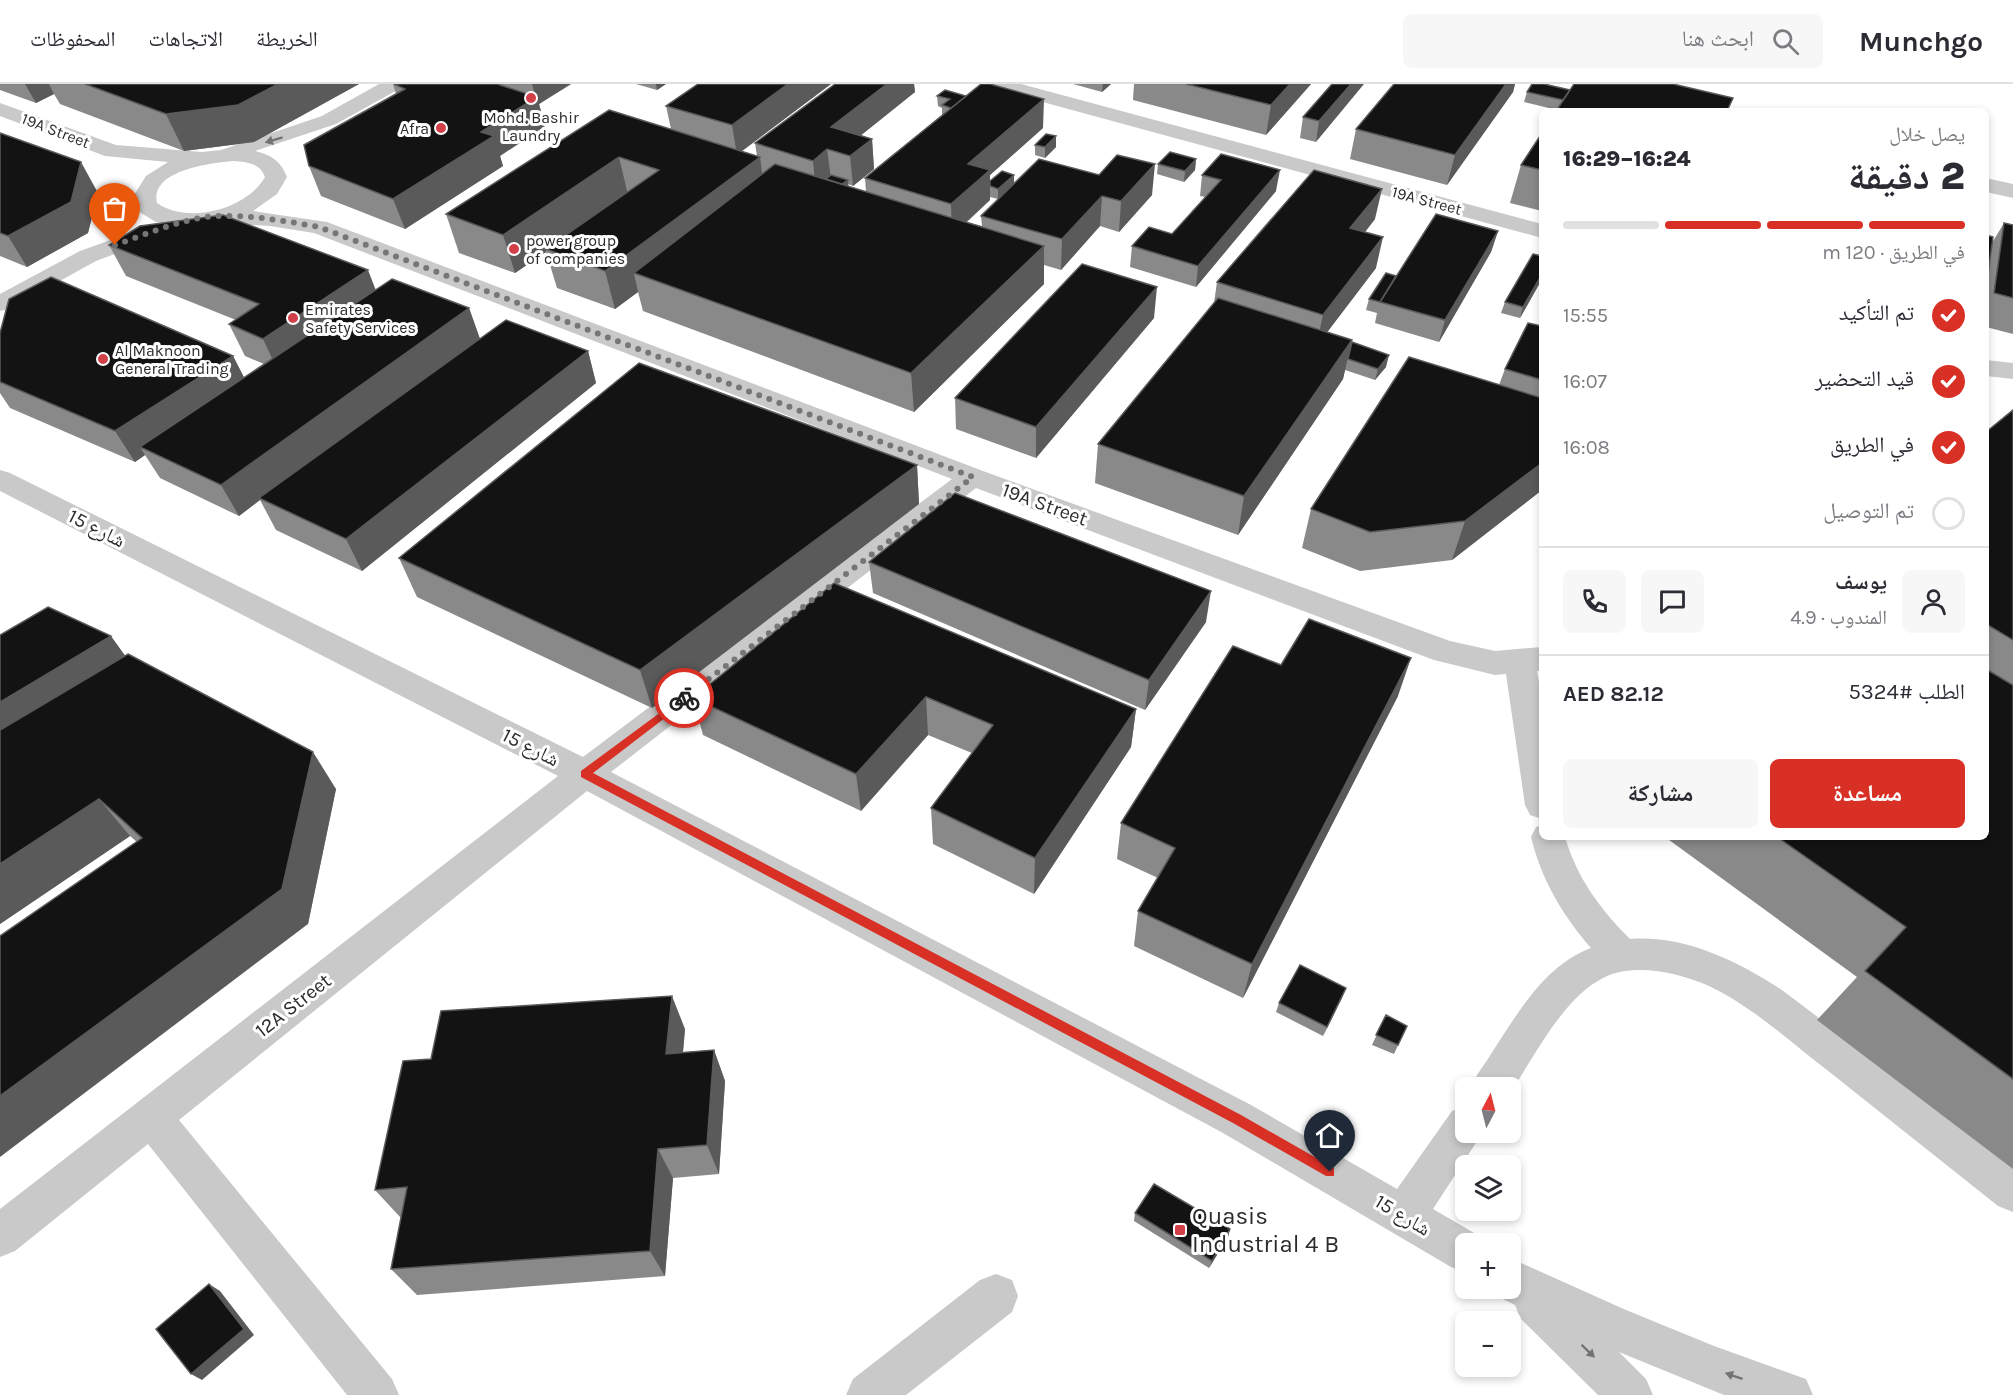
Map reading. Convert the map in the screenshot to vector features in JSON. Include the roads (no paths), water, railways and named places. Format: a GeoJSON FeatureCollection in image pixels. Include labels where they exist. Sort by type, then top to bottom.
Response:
{"type":"FeatureCollection","features":[{"type":"Feature","properties":{"kind":"street"},"geometry":{"type":"LineString","coordinates":[[88,255],[120,225],[147,191],[171,169],[276,140],[329,120],[394,84]]}},
{"type":"Feature","properties":{"kind":"street","name":"19A Street"},"geometry":{"type":"LineString","coordinates":[[998,84],[1539,230]]}},
{"type":"Feature","properties":{"kind":"street","name":"19A Street"},"geometry":{"type":"LineString","coordinates":[[0,109],[113,151]]}},
{"type":"Feature","properties":{"kind":"street"},"geometry":{"type":"LineString","coordinates":[[0,304],[88,255],[241,209],[261,198],[300,148],[329,120]]}},
{"type":"Feature","properties":{"kind":"street"},"geometry":{"type":"LineString","coordinates":[[113,151],[211,157],[240,155],[260,159],[274,170],[276,179],[293,205],[319,227]]}},
{"type":"Feature","properties":{"kind":"street"},"geometry":{"type":"LineString","coordinates":[[113,151],[147,191],[146,204],[152,211],[179,219],[270,219],[319,227]]}},
{"type":"Feature","properties":{"kind":"street"},"geometry":{"type":"LineString","coordinates":[[1989,186],[2013,191]]}},
{"type":"Feature","properties":{"kind":"street","name":"19A Street"},"geometry":{"type":"LineString","coordinates":[[319,227],[973,477],[1445,652],[1478,660],[1531,661]]}},
{"type":"Feature","properties":{"kind":"street"},"geometry":{"type":"LineString","coordinates":[[1989,368],[2013,371]]}},
{"type":"Feature","properties":{"kind":"street","name":"12A Street"},"geometry":{"type":"LineString","coordinates":[[0,1236],[585,774],[973,477]]}},
{"type":"Feature","properties":{"kind":"street","name":"شارع 15"},"geometry":{"type":"LineString","coordinates":[[0,479],[585,774],[1237,1119],[1455,1245]]}},
{"type":"Feature","properties":{"kind":"street"},"geometry":{"type":"LineString","coordinates":[[1531,661],[1539,766]]}},
{"type":"Feature","properties":{"kind":"street"},"geometry":{"type":"LineString","coordinates":[[1549,840],[1561,877],[1576,904],[1597,931],[1622,956]]}},
{"type":"Feature","properties":{"kind":"street"},"geometry":{"type":"LineString","coordinates":[[1498,1077],[1555,994],[1568,980],[1601,961],[1622,956],[1650,954],[1680,958],[1711,968],[1741,982],[2013,1191]]}},
{"type":"Feature","properties":{"kind":"street"},"geometry":{"type":"LineString","coordinates":[[151,1118],[376,1395]]}},
{"type":"Feature","properties":{"kind":"street"},"geometry":{"type":"LineString","coordinates":[[1404,1215],[1455,1141]]}},
{"type":"Feature","properties":{"kind":"street"},"geometry":{"type":"LineString","coordinates":[[1521,1285],[1612,1327],[1714,1369],[1790,1395]]}},
{"type":"Feature","properties":{"kind":"street"},"geometry":{"type":"LineString","coordinates":[[1521,1289],[1630,1395]]}},
{"type":"Feature","properties":{"kind":"street"},"geometry":{"type":"LineString","coordinates":[[869,1395],[996,1296]]}},
{"type":"Feature","properties":{"kind":"place","name":"Mohd. Bashir Laundry"},"geometry":{"type":"Point","coordinates":[531,98]}},
{"type":"Feature","properties":{"kind":"place","name":"Afra"},"geometry":{"type":"Point","coordinates":[441,128]}},
{"type":"Feature","properties":{"kind":"place","name":"power group of companies"},"geometry":{"type":"Point","coordinates":[514,249]}},
{"type":"Feature","properties":{"kind":"place","name":"Emirates Safety Services"},"geometry":{"type":"Point","coordinates":[293,318]}},
{"type":"Feature","properties":{"kind":"place","name":"Al Maknoon General Trading"},"geometry":{"type":"Point","coordinates":[103,359]}},
{"type":"Feature","properties":{"kind":"place","name":"Quasis Industrial 4 B"},"geometry":{"type":"Point","coordinates":[1180,1230]}}]}
